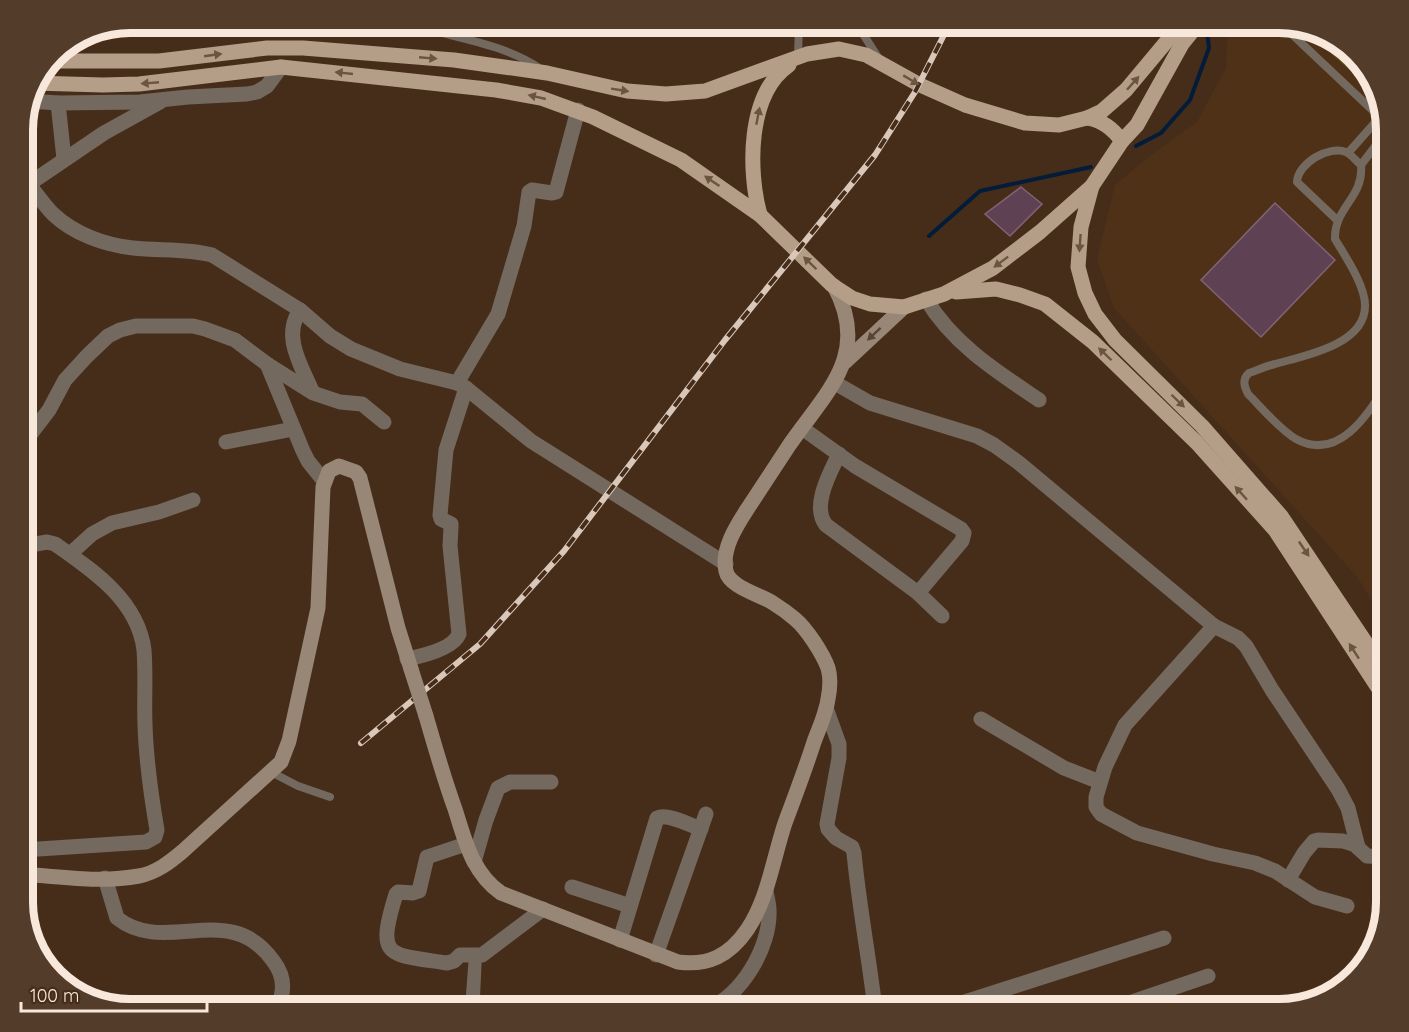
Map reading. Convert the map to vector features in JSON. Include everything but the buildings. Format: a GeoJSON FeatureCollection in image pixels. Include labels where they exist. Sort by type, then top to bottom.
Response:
{"type":"FeatureCollection","features":[{"type":"Feature","properties":{"kind":"main road"},"geometry":{"type":"LineString","coordinates":[[944,294],[993,268],[1040,232],[1092,186],[1122,141],[1137,125],[1179,33]]}},
{"type":"Feature","properties":{"kind":"main road"},"geometry":{"type":"LineString","coordinates":[[61,61],[159,61],[284,47],[454,60],[547,73],[585,83],[657,94],[688,93],[722,86],[798,58],[821,51],[839,49],[866,55],[945,97],[1004,118],[1043,125],[1059,125],[1087,118],[1102,111],[1186,33]]}},
{"type":"Feature","properties":{"kind":"main road"},"geometry":{"type":"LineString","coordinates":[[760,215],[753,191],[758,112],[772,80],[781,70],[798,58]]}},
{"type":"Feature","properties":{"kind":"main road"},"geometry":{"type":"LineString","coordinates":[[45,83],[139,84],[281,67],[496,90],[541,98],[578,110],[681,160],[760,215],[834,286],[852,298],[870,304],[904,307]]}},
{"type":"Feature","properties":{"kind":"main road"},"geometry":{"type":"LineString","coordinates":[[1087,118],[1101,121],[1122,141]]}},
{"type":"Feature","properties":{"kind":"main road"},"geometry":{"type":"LineString","coordinates":[[1092,186],[1081,227],[1078,267],[1085,293],[1095,315],[1115,340],[1202,426],[1281,516],[1376,658]]}},
{"type":"Feature","properties":{"kind":"main road"},"geometry":{"type":"LineString","coordinates":[[834,286],[843,304],[847,328],[845,362]]}},
{"type":"Feature","properties":{"kind":"main road"},"geometry":{"type":"LineString","coordinates":[[33,875],[72,879],[139,876],[168,864],[281,762],[289,741],[318,608],[324,482],[329,471],[339,466],[356,472],[360,478],[409,664],[466,844],[485,878],[501,892],[656,955],[694,964],[720,956],[747,930],[766,891],[782,833],[826,708],[831,679],[828,667],[798,621],[772,602],[744,589],[729,578],[726,573],[726,564],[733,534],[835,382],[845,362],[904,307],[944,294],[996,289],[1020,295],[1045,304],[1093,342],[1197,443],[1275,530],[1376,685]]}},
{"type":"Feature","properties":{"kind":"street"},"geometry":{"type":"LineString","coordinates":[[37,102],[140,102],[257,92],[267,86],[281,67]]}},
{"type":"Feature","properties":{"kind":"street"},"geometry":{"type":"LineString","coordinates":[[33,181],[64,159],[166,99]]}},
{"type":"Feature","properties":{"kind":"street"},"geometry":{"type":"LineString","coordinates":[[58,103],[64,159]]}},
{"type":"Feature","properties":{"kind":"street"},"geometry":{"type":"LineString","coordinates":[[409,664],[453,642],[459,634],[450,546],[451,524],[441,519],[440,515],[446,450],[461,386],[498,314],[524,226],[530,192],[532,190],[552,193],[557,185],[578,110]]}},
{"type":"Feature","properties":{"kind":"street"},"geometry":{"type":"LineString","coordinates":[[33,193],[51,212],[90,238],[133,248],[200,252],[212,255],[300,310],[330,336],[351,349],[400,369],[461,386],[531,441],[726,564]]}},
{"type":"Feature","properties":{"kind":"street"},"geometry":{"type":"LineString","coordinates":[[926,299],[948,331],[999,372],[1039,400]]}},
{"type":"Feature","properties":{"kind":"street"},"geometry":{"type":"LineString","coordinates":[[300,310],[293,324],[292,342],[312,393]]}},
{"type":"Feature","properties":{"kind":"street"},"geometry":{"type":"LineString","coordinates":[[33,431],[49,410],[65,380],[87,356],[108,336],[136,326],[193,326],[235,340],[312,393],[340,402],[362,404],[384,423]]}},
{"type":"Feature","properties":{"kind":"street"},"geometry":{"type":"LineString","coordinates":[[267,364],[308,461],[324,482]]}},
{"type":"Feature","properties":{"kind":"street"},"geometry":{"type":"LineString","coordinates":[[835,382],[870,403],[977,436],[994,445],[1019,463],[1214,626],[1238,638],[1246,646],[1272,690],[1338,789],[1348,808],[1358,847],[1365,855],[1376,856]]}},
{"type":"Feature","properties":{"kind":"street"},"geometry":{"type":"LineString","coordinates":[[802,428],[964,533],[962,541],[918,593]]}},
{"type":"Feature","properties":{"kind":"street"},"geometry":{"type":"LineString","coordinates":[[226,442],[293,429]]}},
{"type":"Feature","properties":{"kind":"street"},"geometry":{"type":"LineString","coordinates":[[839,454],[823,494],[820,512],[822,519],[918,593],[942,616]]}},
{"type":"Feature","properties":{"kind":"street"},"geometry":{"type":"LineString","coordinates":[[70,554],[92,534],[112,523],[159,512],[192,500]]}},
{"type":"Feature","properties":{"kind":"street"},"geometry":{"type":"LineString","coordinates":[[33,545],[51,543],[99,574],[131,614],[141,636],[144,649],[148,776],[157,830],[155,837],[146,842],[33,849]]}},
{"type":"Feature","properties":{"kind":"street"},"geometry":{"type":"LineString","coordinates":[[1214,626],[1125,725],[1112,749],[1100,782],[1096,807],[1101,814],[1121,826],[1155,839],[1255,862],[1315,897],[1347,906]]}},
{"type":"Feature","properties":{"kind":"street"},"geometry":{"type":"LineString","coordinates":[[826,708],[839,744],[839,758],[827,824],[828,829],[852,847],[855,853],[858,897],[874,999]]}},
{"type":"Feature","properties":{"kind":"street"},"geometry":{"type":"LineString","coordinates":[[981,719],[1064,768],[1100,782]]}},
{"type":"Feature","properties":{"kind":"street"},"geometry":{"type":"LineString","coordinates":[[474,862],[498,788],[510,782],[551,782]]}},
{"type":"Feature","properties":{"kind":"street"},"geometry":{"type":"LineString","coordinates":[[620,940],[657,819],[662,816],[704,821],[656,955]]}},
{"type":"Feature","properties":{"kind":"street"},"geometry":{"type":"LineString","coordinates":[[1288,880],[1314,841],[1343,841],[1358,847]]}},
{"type":"Feature","properties":{"kind":"street"},"geometry":{"type":"LineString","coordinates":[[466,844],[431,855],[426,861],[419,891],[396,894],[386,939],[391,951],[399,956],[447,963],[454,961],[460,955],[485,952],[543,909]]}},
{"type":"Feature","properties":{"kind":"street"},"geometry":{"type":"LineString","coordinates":[[105,878],[117,918],[136,928],[147,932],[223,930],[246,935],[258,942],[279,968],[283,980],[280,999]]}},
{"type":"Feature","properties":{"kind":"street"},"geometry":{"type":"LineString","coordinates":[[572,887],[630,906]]}},
{"type":"Feature","properties":{"kind":"street"},"geometry":{"type":"LineString","coordinates":[[725,999],[749,974],[764,943],[770,911],[766,891]]}},
{"type":"Feature","properties":{"kind":"street"},"geometry":{"type":"LineString","coordinates":[[977,999],[1164,938]]}},
{"type":"Feature","properties":{"kind":"street"},"geometry":{"type":"LineString","coordinates":[[1142,999],[1208,976]]}},
{"type":"Feature","properties":{"kind":"lane"},"geometry":{"type":"LineString","coordinates":[[446,33],[504,49],[528,60],[547,73]]}},
{"type":"Feature","properties":{"kind":"lane"},"geometry":{"type":"LineString","coordinates":[[798,58],[799,33]]}},
{"type":"Feature","properties":{"kind":"lane"},"geometry":{"type":"LineString","coordinates":[[863,33],[882,63]]}},
{"type":"Feature","properties":{"kind":"lane"},"geometry":{"type":"LineString","coordinates":[[1293,34],[1374,112]]}},
{"type":"Feature","properties":{"kind":"lane"},"geometry":{"type":"LineString","coordinates":[[1348,153],[1376,126]]}},
{"type":"Feature","properties":{"kind":"lane"},"geometry":{"type":"LineString","coordinates":[[1361,165],[1376,145]]}},
{"type":"Feature","properties":{"kind":"lane"},"geometry":{"type":"LineString","coordinates":[[1337,220],[1303,189],[1297,177],[1319,156],[1334,151],[1348,153],[1361,165],[1362,175],[1359,186],[1337,220],[1335,239],[1362,293],[1365,304],[1364,314],[1359,324],[1336,346],[1263,368],[1246,376],[1244,383],[1248,394],[1296,439],[1316,445],[1340,440],[1352,432],[1376,400]]}},
{"type":"Feature","properties":{"kind":"lane"},"geometry":{"type":"LineString","coordinates":[[272,772],[297,786],[330,797]]}},
{"type":"Feature","properties":{"kind":"lane"},"geometry":{"type":"LineString","coordinates":[[471,999],[475,955]]}},
{"type":"Feature","properties":{"kind":"lane"},"geometry":{"type":"LineString","coordinates":[[475,955],[476,999]]}},
{"type":"Feature","properties":{"kind":"shaded area"},"geometry":{"type":"Polygon","coordinates":[[[1228,33],[1298,35],[1322,43],[1348,61],[1366,87],[1371,99],[1376,130],[1376,608],[1358,578],[1114,308],[1097,259],[1115,185],[1197,122],[1226,68],[1228,33]]]}},
{"type":"Feature","properties":{"kind":"green space"},"geometry":{"type":"Polygon","coordinates":[[[1317,41],[1348,61],[1362,81],[1317,41]]]}},
{"type":"Feature","properties":{"kind":"waterway"},"geometry":{"type":"LineString","coordinates":[[1136,146],[1161,133],[1190,100],[1209,48],[1207,33]]}},
{"type":"Feature","properties":{"kind":"waterway"},"geometry":{"type":"LineString","coordinates":[[929,236],[980,191],[1091,167]]}},
{"type":"Feature","properties":{"kind":"railway"},"geometry":{"type":"LineString","coordinates":[[361,743],[480,644],[564,551],[725,340],[875,155],[915,92],[945,33]]}}]}
